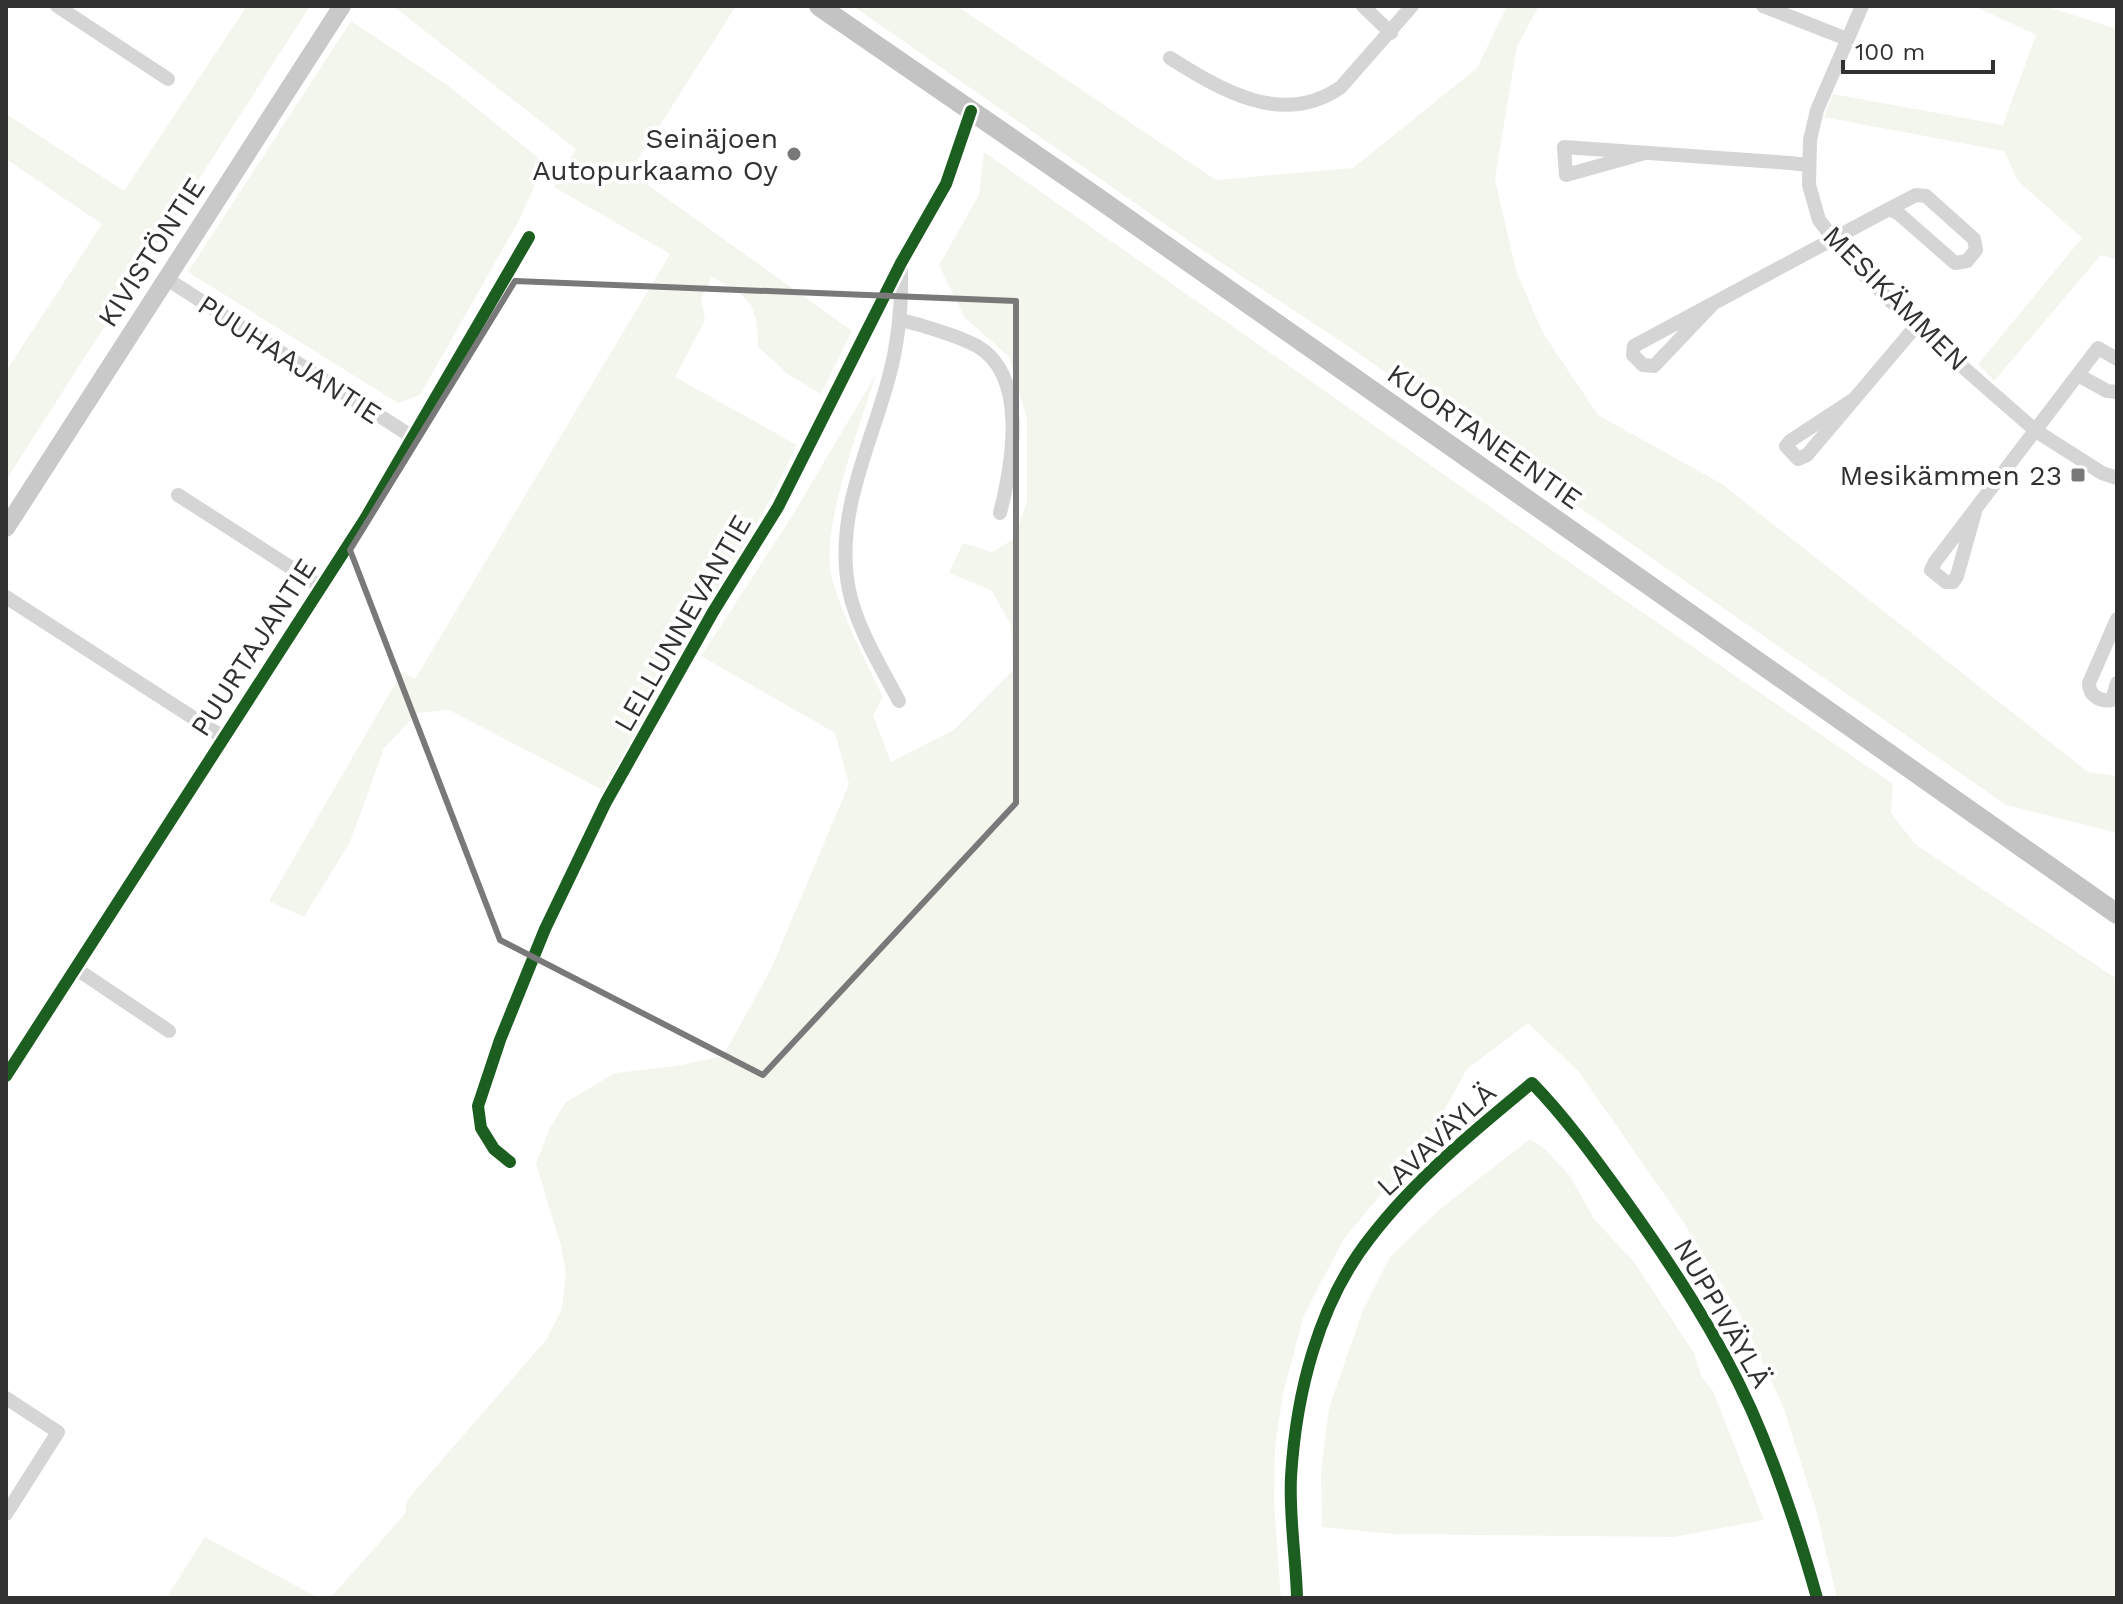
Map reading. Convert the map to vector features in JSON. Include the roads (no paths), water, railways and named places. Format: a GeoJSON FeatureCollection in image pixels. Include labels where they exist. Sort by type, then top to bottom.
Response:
{"type":"FeatureCollection","features":[{"type":"Feature","properties":{"kind":"highway","name":"KUORTANEENTIE"},"geometry":{"type":"LineString","coordinates":[[819,6],[2117,914]]}},
{"type":"Feature","properties":{"kind":"main road","name":"KIVISTÖNTIE"},"geometry":{"type":"LineString","coordinates":[[6,528],[342,6]]}},
{"type":"Feature","properties":{"kind":"street"},"geometry":{"type":"LineString","coordinates":[[57,6],[168,79]]}},
{"type":"Feature","properties":{"kind":"street"},"geometry":{"type":"LineString","coordinates":[[1363,6],[1391,33]]}},
{"type":"Feature","properties":{"kind":"street"},"geometry":{"type":"LineString","coordinates":[[1170,58],[1220,89],[1243,98],[1294,105],[1313,102],[1341,87],[1412,6]]}},
{"type":"Feature","properties":{"kind":"street"},"geometry":{"type":"LineString","coordinates":[[1763,6],[1847,39]]}},
{"type":"Feature","properties":{"kind":"street","name":"MESIKÄMMEN"},"geometry":{"type":"LineString","coordinates":[[1862,6],[1817,110],[1808,165],[1809,185],[1819,220],[1853,264],[1916,326],[2036,431],[2102,473],[2117,478]]}},
{"type":"Feature","properties":{"kind":"street","name":"LELLUNNEVANTIE"},"geometry":{"type":"LineString","coordinates":[[510,1162],[487,1139],[481,1128],[478,1106],[500,1040],[545,929],[606,802],[713,612],[778,507],[901,263],[946,184],[971,111]]}},
{"type":"Feature","properties":{"kind":"street"},"geometry":{"type":"LineString","coordinates":[[1645,153],[1566,175],[1564,147],[1808,165]]}},
{"type":"Feature","properties":{"kind":"street"},"geometry":{"type":"LineString","coordinates":[[1713,304],[1654,366],[1643,365],[1633,355],[1634,346],[1832,238],[1916,195],[1926,196],[1974,239],[1976,250],[1967,261],[1955,263],[1898,213],[1889,209]]}},
{"type":"Feature","properties":{"kind":"street","name":"PUURTAJANTIE"},"geometry":{"type":"LineString","coordinates":[[6,1076],[414,438],[529,237]]}},
{"type":"Feature","properties":{"kind":"street"},"geometry":{"type":"LineString","coordinates":[[899,701],[872,650],[849,593],[844,545],[849,508],[889,376],[901,320],[901,263]]}},
{"type":"Feature","properties":{"kind":"street","name":"PUUHAAJANTIE"},"geometry":{"type":"LineString","coordinates":[[167,279],[414,438]]}},
{"type":"Feature","properties":{"kind":"street"},"geometry":{"type":"LineString","coordinates":[[901,320],[978,346],[994,361],[1008,388],[1013,419],[1010,472],[1000,513]]}},
{"type":"Feature","properties":{"kind":"street"},"geometry":{"type":"LineString","coordinates":[[1851,401],[1786,446],[1798,459],[1807,455],[1916,326]]}},
{"type":"Feature","properties":{"kind":"street"},"geometry":{"type":"LineString","coordinates":[[1975,512],[2098,348],[2117,359]]}},
{"type":"Feature","properties":{"kind":"street"},"geometry":{"type":"LineString","coordinates":[[2078,375],[2107,391],[2117,392]]}},
{"type":"Feature","properties":{"kind":"street"},"geometry":{"type":"LineString","coordinates":[[178,495],[321,587]]}},
{"type":"Feature","properties":{"kind":"street"},"geometry":{"type":"LineString","coordinates":[[6,597],[223,737]]}},
{"type":"Feature","properties":{"kind":"street"},"geometry":{"type":"LineString","coordinates":[[2117,619],[2089,683],[2089,691],[2093,696],[2112,700],[2117,683]]}},
{"type":"Feature","properties":{"kind":"street"},"geometry":{"type":"LineString","coordinates":[[75,968],[169,1031]]}},
{"type":"Feature","properties":{"kind":"street","name":"LAVAVÄYLÄ"},"geometry":{"type":"LineString","coordinates":[[1297,1598],[1291,1480],[1299,1407],[1314,1350],[1338,1288],[1369,1239],[1414,1187],[1532,1083]]}},
{"type":"Feature","properties":{"kind":"street","name":"NUPPIVÄYLÄ"},"geometry":{"type":"LineString","coordinates":[[1532,1083],[1575,1130],[1634,1213],[1689,1293],[1727,1361],[1751,1410],[1788,1502],[1817,1598]]}},
{"type":"Feature","properties":{"kind":"street"},"geometry":{"type":"LineString","coordinates":[[6,1398],[58,1432],[6,1514]]}},
{"type":"Feature","properties":{"kind":"place","name":"Seinäjoen Autopurkaamo Oy"},"geometry":{"type":"Point","coordinates":[794,154]}},
{"type":"Feature","properties":{"kind":"place","name":"Mesikämmen 23"},"geometry":{"type":"Point","coordinates":[2078,475]}}]}
